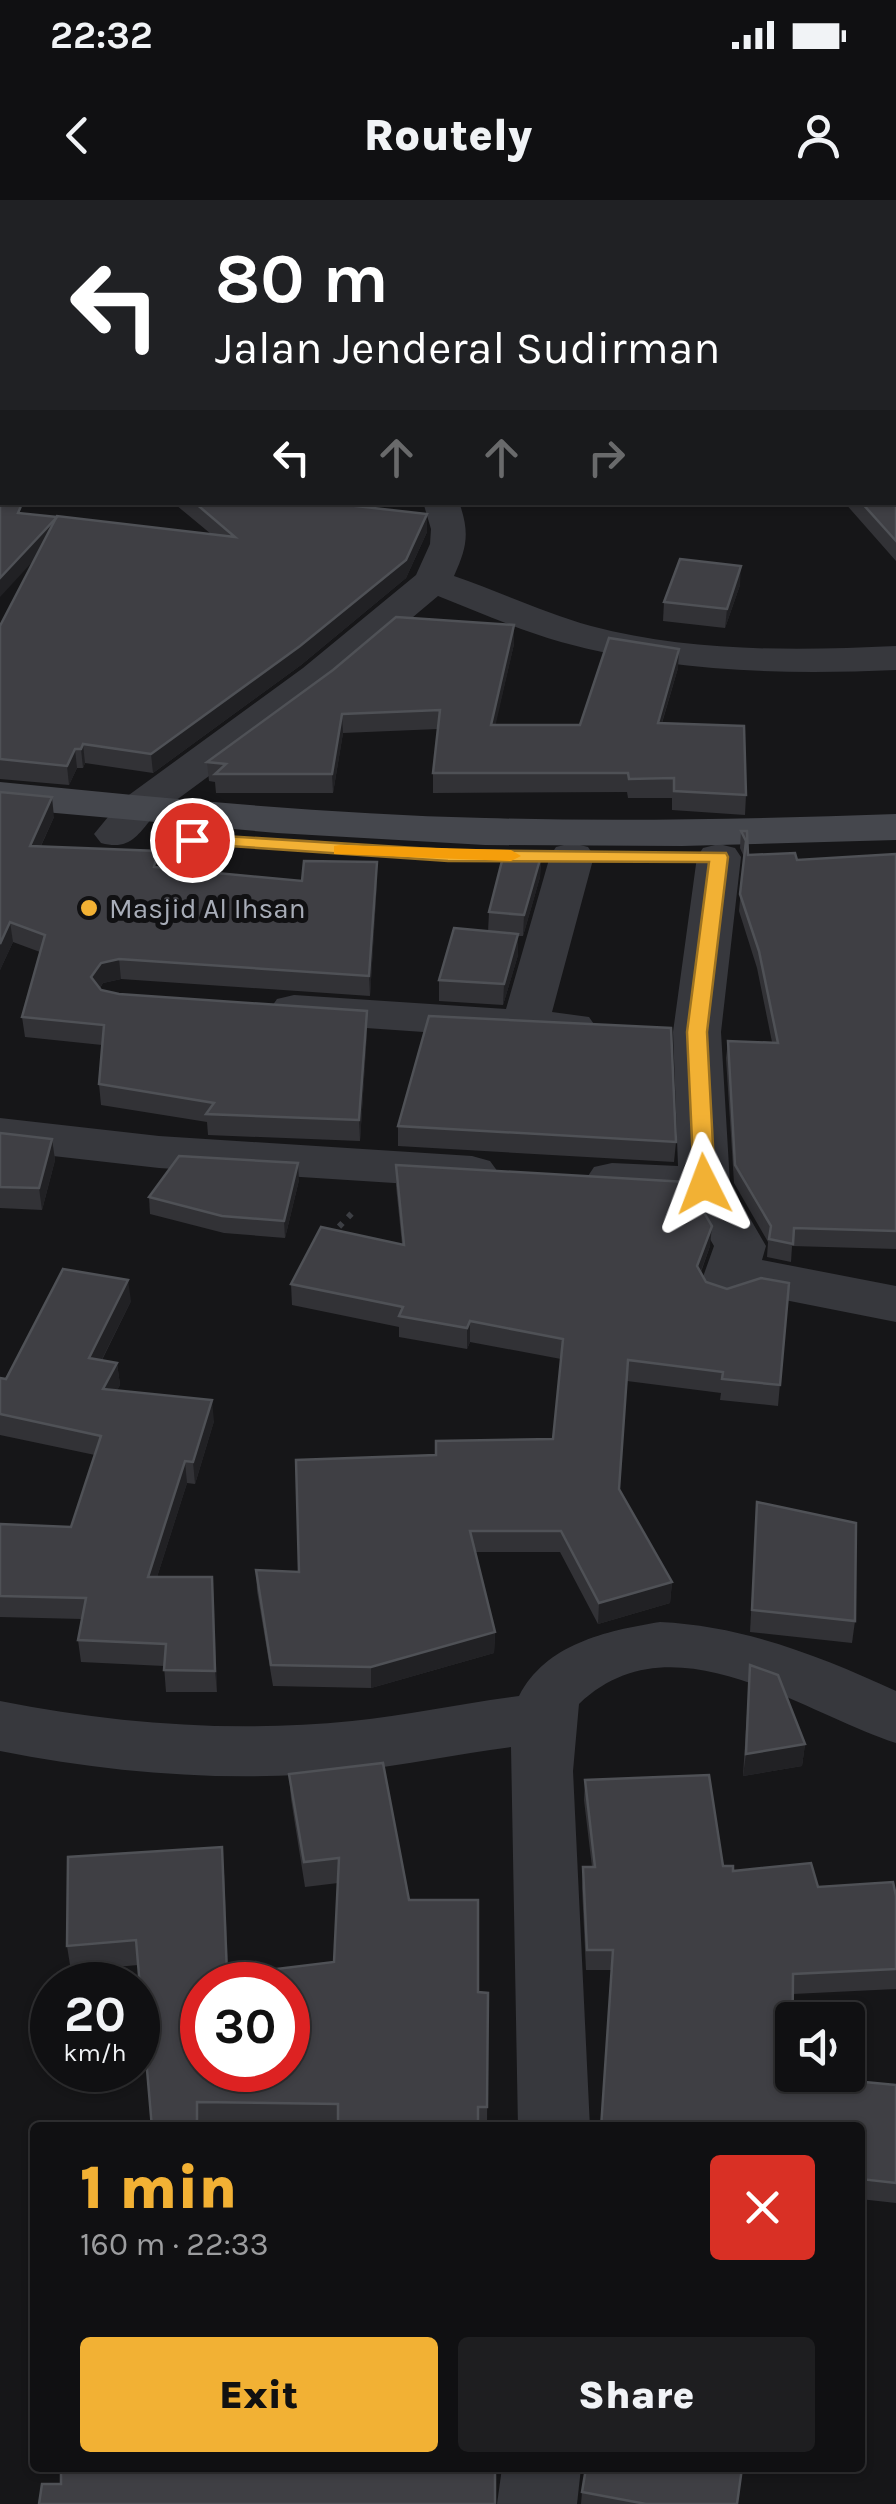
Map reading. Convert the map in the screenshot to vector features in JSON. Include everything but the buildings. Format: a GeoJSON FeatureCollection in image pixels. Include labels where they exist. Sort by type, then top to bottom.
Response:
{"type":"FeatureCollection","features":[{"type":"Feature","properties":{"kind":"main road"},"geometry":{"type":"LineString","coordinates":[[0,795],[126,821]]}},
{"type":"Feature","properties":{"kind":"main road"},"geometry":{"type":"LineString","coordinates":[[0,824],[126,821],[572,856],[719,857],[896,850]]}},
{"type":"Feature","properties":{"kind":"main road"},"geometry":{"type":"LineString","coordinates":[[430,842],[896,827]]}},
{"type":"Feature","properties":{"kind":"street"},"geometry":{"type":"LineString","coordinates":[[126,821],[316,677],[433,581],[449,544],[450,529],[442,505]]}},
{"type":"Feature","properties":{"kind":"street"},"geometry":{"type":"LineString","coordinates":[[433,581],[600,640],[690,653],[781,660],[896,658]]}},
{"type":"Feature","properties":{"kind":"street"},"geometry":{"type":"LineString","coordinates":[[525,1024],[572,856]]}},
{"type":"Feature","properties":{"kind":"street"},"geometry":{"type":"LineString","coordinates":[[719,857],[659,1030],[704,1184],[740,1246],[726,1288],[754,1276],[896,1304]]}},
{"type":"Feature","properties":{"kind":"street"},"geometry":{"type":"LineString","coordinates":[[256,1006],[659,1030]]}},
{"type":"Feature","properties":{"kind":"street"},"geometry":{"type":"LineString","coordinates":[[0,1134],[160,1152],[512,1174]]}},
{"type":"Feature","properties":{"kind":"street"},"geometry":{"type":"LineString","coordinates":[[570,1177],[704,1184]]}},
{"type":"Feature","properties":{"kind":"street"},"geometry":{"type":"LineString","coordinates":[[554,2122],[541,1771],[546,1700],[556,1684],[622,1649],[652,1644],[744,1656],[896,1718]]}},
{"type":"Feature","properties":{"kind":"street"},"geometry":{"type":"LineString","coordinates":[[0,1726],[192,1750],[264,1750],[397,1741],[490,1724],[545,1719]]}},
{"type":"Feature","properties":{"kind":"street"},"geometry":{"type":"LineString","coordinates":[[537,2504],[541,2472]]}},
{"type":"Feature","properties":{"kind":"path"},"geometry":{"type":"LineString","coordinates":[[342,1245],[322,1243],[397,1168]]}},
{"type":"Feature","properties":{"kind":"slow traffic"},"geometry":{"type":"LineString","coordinates":[[340,850],[511,856]]}},
{"type":"Feature","properties":{"kind":"place","name":"Masjid Al Ihsan"},"geometry":{"type":"Point","coordinates":[89,908]}},
{"type":"Feature","properties":{"kind":"route"},"geometry":{"type":"LineString","coordinates":[[192,840],[448,856],[719,857],[697,1032],[704,1184]]}}]}
